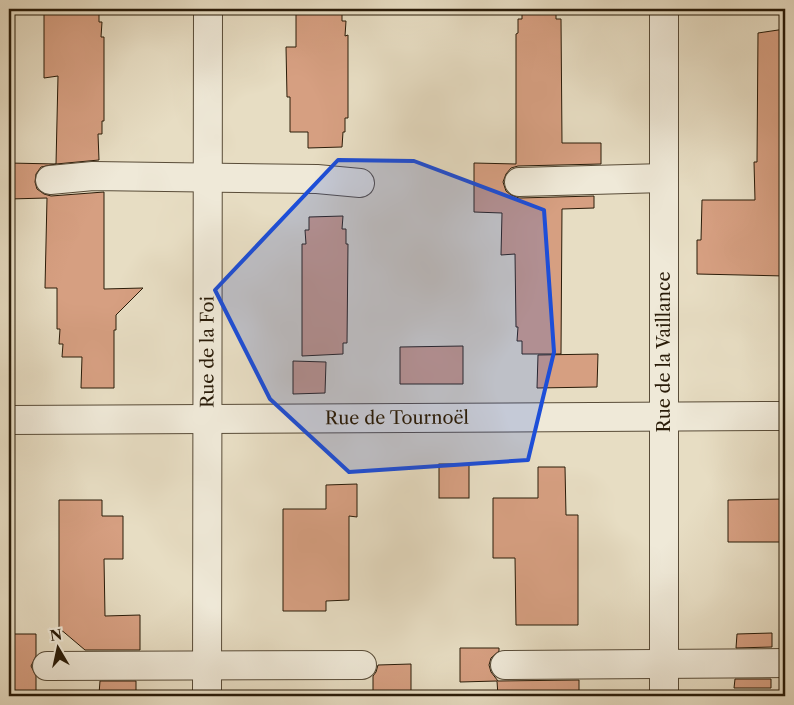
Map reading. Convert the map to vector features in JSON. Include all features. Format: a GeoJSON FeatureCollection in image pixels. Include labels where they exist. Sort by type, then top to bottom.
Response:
{"type":"FeatureCollection","features":[{"type":"Feature","properties":{"kind":"street","name":"Rue de la Foi"},"geometry":{"type":"LineString","coordinates":[[207,696],[208,9]]}},
{"type":"Feature","properties":{"kind":"street","name":"Rue de la Vaillance"},"geometry":{"type":"LineString","coordinates":[[664,9],[664,696]]}},
{"type":"Feature","properties":{"kind":"street"},"geometry":{"type":"LineString","coordinates":[[50,180],[93,176],[317,179],[360,184]]}},
{"type":"Feature","properties":{"kind":"street"},"geometry":{"type":"LineString","coordinates":[[519,182],[664,178]]}},
{"type":"Feature","properties":{"kind":"street","name":"Rue de Tournoël"},"geometry":{"type":"LineString","coordinates":[[9,420],[785,416]]}},
{"type":"Feature","properties":{"kind":"street"},"geometry":{"type":"LineString","coordinates":[[505,666],[785,663]]}},
{"type":"Feature","properties":{"kind":"street"},"geometry":{"type":"LineString","coordinates":[[47,666],[362,666]]}},
{"type":"Feature","properties":{"kind":"highlighted area"},"geometry":{"type":"Polygon","coordinates":[[[338,160],[414,161],[544,210],[554,352],[528,460],[349,472],[270,399],[215,290],[338,160]]]}},
{"type":"Feature","properties":{"kind":"building"},"geometry":{"type":"Polygon","coordinates":[[[57,9],[99,9],[99,22],[102,22],[101,37],[104,37],[104,121],[102,121],[102,134],[98,134],[99,160],[56,164],[58,76],[44,78],[44,12],[57,12],[57,9]]]}},
{"type":"Feature","properties":{"kind":"building"},"geometry":{"type":"Polygon","coordinates":[[[296,9],[342,9],[342,21],[346,21],[345,36],[348,35],[348,118],[345,118],[342,147],[308,148],[308,132],[290,132],[290,97],[287,97],[286,47],[296,47],[296,9]]]}},
{"type":"Feature","properties":{"kind":"building"},"geometry":{"type":"Polygon","coordinates":[[[522,9],[556,9],[556,19],[561,19],[562,143],[601,143],[601,164],[518,166],[511,168],[503,182],[506,191],[519,198],[594,196],[594,208],[562,209],[561,354],[522,354],[522,341],[517,341],[518,327],[516,327],[515,254],[501,255],[502,213],[474,212],[474,163],[516,164],[516,34],[518,33],[518,19],[522,19],[522,9]]]}},
{"type":"Feature","properties":{"kind":"building"},"geometry":{"type":"Polygon","coordinates":[[[785,29],[785,144],[782,144],[783,200],[785,200],[785,276],[697,274],[697,240],[701,240],[702,200],[755,200],[754,162],[757,162],[758,33],[785,29]]]}},
{"type":"Feature","properties":{"kind":"building"},"geometry":{"type":"Polygon","coordinates":[[[9,163],[56,164],[41,167],[36,174],[35,182],[37,189],[44,194],[51,196],[104,192],[104,289],[143,288],[116,315],[116,330],[114,330],[114,388],[81,388],[82,357],[62,357],[63,344],[59,344],[60,329],[57,329],[57,288],[45,288],[47,198],[9,199],[9,163]]]}},
{"type":"Feature","properties":{"kind":"building"},"geometry":{"type":"Polygon","coordinates":[[[343,216],[342,229],[346,229],[346,244],[348,244],[347,343],[343,343],[343,354],[302,356],[302,244],[306,244],[305,230],[309,230],[309,217],[343,216]]]}},
{"type":"Feature","properties":{"kind":"building"},"geometry":{"type":"Polygon","coordinates":[[[463,346],[463,384],[400,384],[400,347],[463,346]]]}},
{"type":"Feature","properties":{"kind":"building"},"geometry":{"type":"Polygon","coordinates":[[[598,354],[597,387],[537,388],[538,355],[598,354]]]}},
{"type":"Feature","properties":{"kind":"building"},"geometry":{"type":"Polygon","coordinates":[[[293,361],[326,362],[325,393],[293,394],[293,361]]]}},
{"type":"Feature","properties":{"kind":"building"},"geometry":{"type":"Polygon","coordinates":[[[439,464],[469,464],[469,498],[439,498],[439,464]]]}},
{"type":"Feature","properties":{"kind":"building"},"geometry":{"type":"Polygon","coordinates":[[[538,467],[565,467],[566,515],[578,515],[578,625],[516,625],[515,558],[493,558],[493,498],[538,498],[538,467]]]}},
{"type":"Feature","properties":{"kind":"building"},"geometry":{"type":"Polygon","coordinates":[[[357,484],[357,517],[349,516],[349,600],[326,601],[326,611],[283,611],[283,509],[326,509],[326,485],[357,484]]]}},
{"type":"Feature","properties":{"kind":"building"},"geometry":{"type":"Polygon","coordinates":[[[785,499],[785,542],[728,542],[728,500],[785,499]]]}},
{"type":"Feature","properties":{"kind":"building"},"geometry":{"type":"Polygon","coordinates":[[[59,500],[102,500],[102,516],[123,516],[123,559],[104,559],[105,616],[140,615],[140,650],[85,650],[59,628],[59,500]]]}},
{"type":"Feature","properties":{"kind":"building"},"geometry":{"type":"Polygon","coordinates":[[[772,633],[772,647],[736,648],[737,634],[772,633]]]}},
{"type":"Feature","properties":{"kind":"building"},"geometry":{"type":"Polygon","coordinates":[[[9,634],[36,634],[36,656],[31,666],[36,676],[36,696],[9,696],[9,634]]]}},
{"type":"Feature","properties":{"kind":"building"},"geometry":{"type":"Polygon","coordinates":[[[460,648],[499,648],[499,651],[491,658],[489,665],[491,672],[498,681],[579,680],[579,696],[498,696],[497,681],[460,682],[460,648]]]}},
{"type":"Feature","properties":{"kind":"building"},"geometry":{"type":"Polygon","coordinates":[[[411,664],[411,696],[373,696],[373,676],[378,665],[411,664]]]}},
{"type":"Feature","properties":{"kind":"building"},"geometry":{"type":"Polygon","coordinates":[[[735,679],[771,679],[771,688],[734,688],[735,679]]]}},
{"type":"Feature","properties":{"kind":"building"},"geometry":{"type":"Polygon","coordinates":[[[100,681],[136,681],[136,693],[99,694],[100,681]]]}}]}
